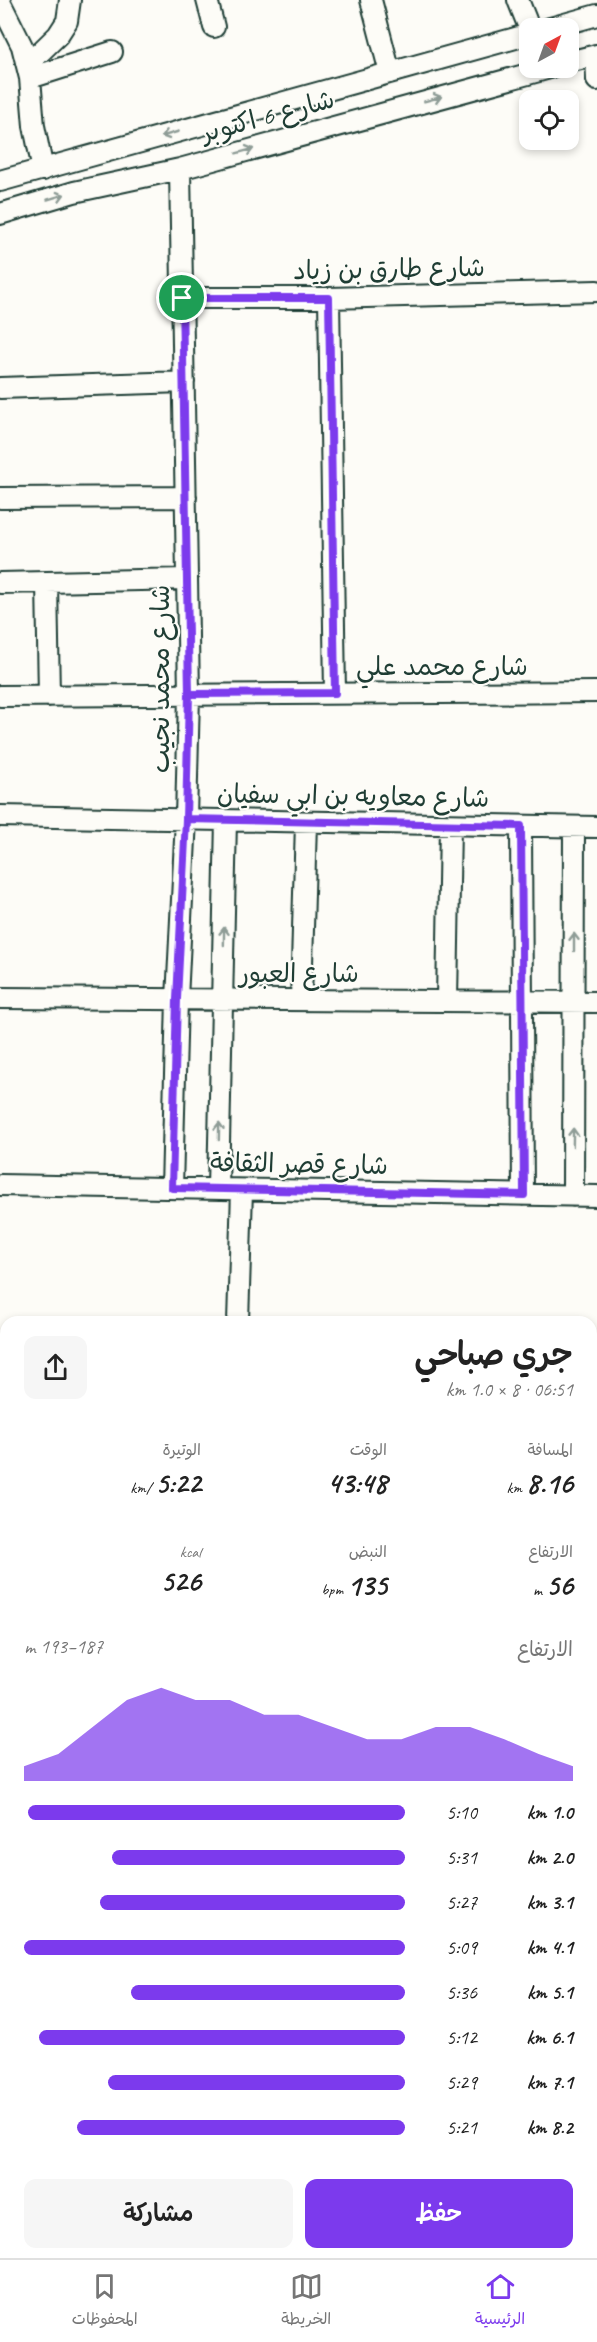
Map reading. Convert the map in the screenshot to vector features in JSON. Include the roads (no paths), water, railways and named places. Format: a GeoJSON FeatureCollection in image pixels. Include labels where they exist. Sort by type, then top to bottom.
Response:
{"type":"FeatureCollection","features":[{"type":"Feature","properties":{"kind":"street"},"geometry":{"type":"LineString","coordinates":[[29,72],[67,21],[70,0]]}},
{"type":"Feature","properties":{"kind":"street"},"geometry":{"type":"LineString","coordinates":[[207,0],[214,27]]}},
{"type":"Feature","properties":{"kind":"street"},"geometry":{"type":"LineString","coordinates":[[371,0],[390,73]]}},
{"type":"Feature","properties":{"kind":"street"},"geometry":{"type":"LineString","coordinates":[[518,0],[525,18]]}},
{"type":"Feature","properties":{"kind":"street"},"geometry":{"type":"LineString","coordinates":[[0,2],[22,46],[29,72],[34,126],[43,170]]}},
{"type":"Feature","properties":{"kind":"street"},"geometry":{"type":"LineString","coordinates":[[575,18],[593,11]]}},
{"type":"Feature","properties":{"kind":"street","name":"شارع 6 اكتوبر"},"geometry":{"type":"LineString","coordinates":[[0,181],[519,35]]}},
{"type":"Feature","properties":{"kind":"street"},"geometry":{"type":"LineString","coordinates":[[29,72],[112,52]]}},
{"type":"Feature","properties":{"kind":"street"},"geometry":{"type":"LineString","coordinates":[[579,59],[597,55],[597,80]]}},
{"type":"Feature","properties":{"kind":"street","name":"شارع 6 اكتوبر"},"geometry":{"type":"LineString","coordinates":[[0,214],[74,192],[180,169],[519,76]]}},
{"type":"Feature","properties":{"kind":"street","name":"شارع محمد نجيب"},"geometry":{"type":"LineString","coordinates":[[172,1188],[189,694],[180,169]]}},
{"type":"Feature","properties":{"kind":"street","name":"شارع طارق بن زياد"},"geometry":{"type":"LineString","coordinates":[[182,298],[329,298],[597,291]]}},
{"type":"Feature","properties":{"kind":"street"},"geometry":{"type":"LineString","coordinates":[[329,298],[335,693]]}},
{"type":"Feature","properties":{"kind":"street"},"geometry":{"type":"LineString","coordinates":[[0,388],[184,381]]}},
{"type":"Feature","properties":{"kind":"street"},"geometry":{"type":"LineString","coordinates":[[0,498],[186,497]]}},
{"type":"Feature","properties":{"kind":"street"},"geometry":{"type":"LineString","coordinates":[[0,583],[187,579]]}},
{"type":"Feature","properties":{"kind":"street"},"geometry":{"type":"LineString","coordinates":[[47,582],[49,696]]}},
{"type":"Feature","properties":{"kind":"street","name":"شارع محمد علي"},"geometry":{"type":"LineString","coordinates":[[0,696],[597,692]]}},
{"type":"Feature","properties":{"kind":"street","name":"شارع معاويه بن ابي سفيان"},"geometry":{"type":"LineString","coordinates":[[0,816],[597,827]]}},
{"type":"Feature","properties":{"kind":"street"},"geometry":{"type":"LineString","coordinates":[[218,1189],[226,820]]}},
{"type":"Feature","properties":{"kind":"street"},"geometry":{"type":"LineString","coordinates":[[301,1000],[306,822]]}},
{"type":"Feature","properties":{"kind":"street"},"geometry":{"type":"LineString","coordinates":[[447,1001],[450,825]]}},
{"type":"Feature","properties":{"kind":"street"},"geometry":{"type":"LineString","coordinates":[[521,826],[524,1195]]}},
{"type":"Feature","properties":{"kind":"street"},"geometry":{"type":"LineString","coordinates":[[573,1196],[574,827]]}},
{"type":"Feature","properties":{"kind":"street","name":"شارع العبور"},"geometry":{"type":"LineString","coordinates":[[0,998],[597,1002]]}},
{"type":"Feature","properties":{"kind":"street","name":"شارع قصر الثقافة"},"geometry":{"type":"LineString","coordinates":[[0,1185],[597,1196]]}},
{"type":"Feature","properties":{"kind":"street"},"geometry":{"type":"LineString","coordinates":[[238,1316],[242,1190]]}}]}
